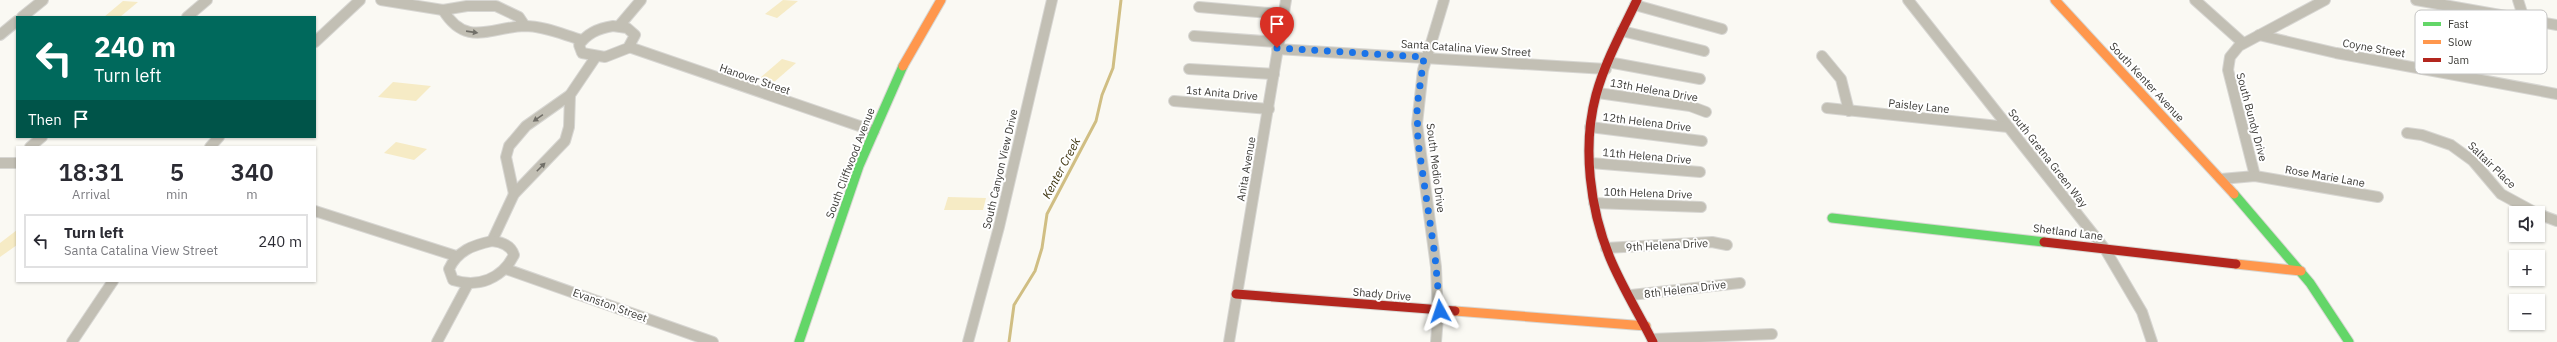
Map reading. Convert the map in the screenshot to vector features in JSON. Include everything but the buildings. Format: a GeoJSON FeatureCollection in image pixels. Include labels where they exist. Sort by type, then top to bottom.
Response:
{"type":"FeatureCollection","features":[{"type":"Feature","properties":{"kind":"street"},"geometry":{"type":"LineString","coordinates":[[23,16],[43,0]]}},
{"type":"Feature","properties":{"kind":"street"},"geometry":{"type":"LineString","coordinates":[[188,16],[207,0]]}},
{"type":"Feature","properties":{"kind":"street"},"geometry":{"type":"LineString","coordinates":[[316,41],[360,0]]}},
{"type":"Feature","properties":{"kind":"street"},"geometry":{"type":"LineString","coordinates":[[381,0],[443,10],[467,6],[496,6],[519,17],[526,26]]}},
{"type":"Feature","properties":{"kind":"street"},"geometry":{"type":"LineString","coordinates":[[619,26],[640,0]]}},
{"type":"Feature","properties":{"kind":"street","name":"South Cliffwood Avenue"},"geometry":{"type":"LineString","coordinates":[[800,342],[849,195],[874,131],[920,31],[941,0]]}},
{"type":"Feature","properties":{"kind":"street","name":"South Canyon View Drive"},"geometry":{"type":"LineString","coordinates":[[968,342],[999,226],[1052,0]]}},
{"type":"Feature","properties":{"kind":"street","name":"Anita Avenue"},"geometry":{"type":"LineString","coordinates":[[1229,342],[1236,294],[1269,109],[1282,14],[1286,0]]}},
{"type":"Feature","properties":{"kind":"street","name":"South Medio Drive"},"geometry":{"type":"LineString","coordinates":[[1436,342],[1440,311],[1435,256],[1418,142],[1417,107],[1424,57],[1444,0]]}},
{"type":"Feature","properties":{"kind":"street","name":"South Gretna Green Way"},"geometry":{"type":"LineString","coordinates":[[1908,0],[2105,249],[2142,312],[2152,342]]}},
{"type":"Feature","properties":{"kind":"street","name":"South Kenter Avenue"},"geometry":{"type":"LineString","coordinates":[[2055,0],[2221,179]]}},
{"type":"Feature","properties":{"kind":"street"},"geometry":{"type":"LineString","coordinates":[[2195,0],[2243,43]]}},
{"type":"Feature","properties":{"kind":"street","name":"South Bundy Drive"},"geometry":{"type":"LineString","coordinates":[[2255,176],[2228,70],[2229,57],[2234,48],[2325,0]]}},
{"type":"Feature","properties":{"kind":"street"},"geometry":{"type":"LineString","coordinates":[[2416,0],[2473,10]]}},
{"type":"Feature","properties":{"kind":"street"},"geometry":{"type":"LineString","coordinates":[[2518,0],[2521,10]]}},
{"type":"Feature","properties":{"kind":"street"},"geometry":{"type":"LineString","coordinates":[[1722,29],[1636,2],[1607,66],[1598,93],[1590,127],[1594,203],[1606,248],[1631,295],[1652,340],[1772,334]]}},
{"type":"Feature","properties":{"kind":"street"},"geometry":{"type":"LineString","coordinates":[[1198,7],[1282,14]]}},
{"type":"Feature","properties":{"kind":"street"},"geometry":{"type":"LineString","coordinates":[[443,10],[448,21],[455,27],[467,32],[500,32],[526,26],[582,40]]}},
{"type":"Feature","properties":{"kind":"street"},"geometry":{"type":"LineString","coordinates":[[0,35],[16,22]]}},
{"type":"Feature","properties":{"kind":"street"},"geometry":{"type":"LineString","coordinates":[[2547,23],[2557,25]]}},
{"type":"Feature","properties":{"kind":"street"},"geometry":{"type":"LineString","coordinates":[[619,26],[628,28],[635,35],[634,40],[629,47],[611,56],[595,58],[582,53],[579,45],[582,40],[599,29],[619,26]]}},
{"type":"Feature","properties":{"kind":"street"},"geometry":{"type":"LineString","coordinates":[[1622,31],[1704,51]]}},
{"type":"Feature","properties":{"kind":"street","name":"Coyne Street"},"geometry":{"type":"LineString","coordinates":[[2259,35],[2336,53],[2415,68]]}},
{"type":"Feature","properties":{"kind":"street","name":"Santa Catalina View Street"},"geometry":{"type":"LineString","coordinates":[[1194,36],[1277,45],[1424,57],[1607,66],[1700,79]]}},
{"type":"Feature","properties":{"kind":"street","name":"Hanover Street"},"geometry":{"type":"LineString","coordinates":[[629,47],[650,56],[874,131]]}},
{"type":"Feature","properties":{"kind":"street"},"geometry":{"type":"LineString","coordinates":[[1822,56],[1841,79],[1849,111]]}},
{"type":"Feature","properties":{"kind":"street"},"geometry":{"type":"LineString","coordinates":[[514,194],[506,157],[509,146],[526,126],[570,95],[595,58]]}},
{"type":"Feature","properties":{"kind":"street"},"geometry":{"type":"LineString","coordinates":[[1189,69],[1274,74]]}},
{"type":"Feature","properties":{"kind":"street","name":"Coyne Street"},"geometry":{"type":"LineString","coordinates":[[2449,74],[2557,94]]}},
{"type":"Feature","properties":{"kind":"street","name":"13th Helena Drive"},"geometry":{"type":"LineString","coordinates":[[1598,93],[1690,106],[1706,112]]}},
{"type":"Feature","properties":{"kind":"street"},"geometry":{"type":"LineString","coordinates":[[492,241],[514,194],[564,141],[569,128],[570,95]]}},
{"type":"Feature","properties":{"kind":"street","name":"1st Anita Drive"},"geometry":{"type":"LineString","coordinates":[[1174,101],[1269,109]]}},
{"type":"Feature","properties":{"kind":"street","name":"Paisley Lane"},"geometry":{"type":"LineString","coordinates":[[1827,108],[2008,127]]}},
{"type":"Feature","properties":{"kind":"street","name":"12th Helena Drive"},"geometry":{"type":"LineString","coordinates":[[1590,127],[1702,141]]}},
{"type":"Feature","properties":{"kind":"street","name":"Saltair Place"},"geometry":{"type":"LineString","coordinates":[[2407,133],[2422,135],[2451,145],[2473,161],[2501,194],[2523,206]]}},
{"type":"Feature","properties":{"kind":"street"},"geometry":{"type":"LineString","coordinates":[[31,146],[41,138]]}},
{"type":"Feature","properties":{"kind":"street"},"geometry":{"type":"LineString","coordinates":[[211,146],[218,138]]}},
{"type":"Feature","properties":{"kind":"street"},"geometry":{"type":"LineString","coordinates":[[0,163],[15,161]]}},
{"type":"Feature","properties":{"kind":"street","name":"11th Helena Drive"},"geometry":{"type":"LineString","coordinates":[[1591,163],[1700,172]]}},
{"type":"Feature","properties":{"kind":"street","name":"Rose Marie Lane"},"geometry":{"type":"LineString","coordinates":[[2221,179],[2255,176],[2378,197]]}},
{"type":"Feature","properties":{"kind":"street"},"geometry":{"type":"LineString","coordinates":[[2221,179],[2301,271],[2332,311],[2349,342]]}},
{"type":"Feature","properties":{"kind":"street","name":"10th Helena Drive"},"geometry":{"type":"LineString","coordinates":[[1594,203],[1701,207]]}},
{"type":"Feature","properties":{"kind":"street"},"geometry":{"type":"LineString","coordinates":[[316,211],[456,256]]}},
{"type":"Feature","properties":{"kind":"street","name":"Saltair Place"},"geometry":{"type":"LineString","coordinates":[[2545,217],[2557,221]]}},
{"type":"Feature","properties":{"kind":"street","name":"Shetland Lane"},"geometry":{"type":"LineString","coordinates":[[1832,218],[2301,271]]}},
{"type":"Feature","properties":{"kind":"street"},"geometry":{"type":"LineString","coordinates":[[492,241],[501,242],[512,249],[511,262],[506,269],[489,280],[468,284],[460,283],[449,275],[451,262],[456,256],[473,245],[492,241]]}},
{"type":"Feature","properties":{"kind":"street","name":"9th Helena Drive"},"geometry":{"type":"LineString","coordinates":[[1606,248],[1712,242],[1727,245]]}},
{"type":"Feature","properties":{"kind":"street","name":"Evanston Street"},"geometry":{"type":"LineString","coordinates":[[506,269],[713,342]]}},
{"type":"Feature","properties":{"kind":"street"},"geometry":{"type":"LineString","coordinates":[[72,342],[112,282]]}},
{"type":"Feature","properties":{"kind":"street","name":"8th Helena Drive"},"geometry":{"type":"LineString","coordinates":[[1631,295],[1740,283]]}},
{"type":"Feature","properties":{"kind":"street"},"geometry":{"type":"LineString","coordinates":[[437,342],[468,284]]}},
{"type":"Feature","properties":{"kind":"street","name":"Shady Drive"},"geometry":{"type":"LineString","coordinates":[[1236,294],[1646,326]]}},
{"type":"Feature","properties":{"kind":"shaded area"},"geometry":{"type":"Polygon","coordinates":[[[783,0],[798,1],[777,18],[765,14],[783,0]]]}},
{"type":"Feature","properties":{"kind":"shaded area"},"geometry":{"type":"Polygon","coordinates":[[[123,1],[138,2],[121,16],[105,16],[123,1]]]}},
{"type":"Feature","properties":{"kind":"shaded area"},"geometry":{"type":"Polygon","coordinates":[[[782,59],[796,63],[773,83],[760,78],[782,59]]]}},
{"type":"Feature","properties":{"kind":"shaded area"},"geometry":{"type":"Polygon","coordinates":[[[393,82],[431,86],[416,101],[378,97],[393,82]]]}},
{"type":"Feature","properties":{"kind":"shaded area"},"geometry":{"type":"Polygon","coordinates":[[[396,142],[427,149],[414,160],[384,153],[396,142]]]}},
{"type":"Feature","properties":{"kind":"shaded area"},"geometry":{"type":"Polygon","coordinates":[[[948,197],[986,198],[983,210],[944,210],[948,197]]]}},
{"type":"Feature","properties":{"kind":"shaded area"},"geometry":{"type":"Polygon","coordinates":[[[16,231],[16,246],[0,257],[0,243],[16,231]]]}},
{"type":"Feature","properties":{"kind":"waterway","name":"Kenter Creek"},"geometry":{"type":"LineString","coordinates":[[1009,342],[1014,305],[1035,271],[1042,248],[1047,214],[1096,121],[1102,95],[1113,68],[1121,0]]}},
{"type":"Feature","properties":{"kind":"traffic: fast"},"geometry":{"type":"LineString","coordinates":[[799,342],[859,166],[903,66]]}},
{"type":"Feature","properties":{"kind":"traffic: fast"},"geometry":{"type":"LineString","coordinates":[[2234,194],[2310,283],[2324,302],[2349,342]]}},
{"type":"Feature","properties":{"kind":"traffic: fast"},"geometry":{"type":"LineString","coordinates":[[1832,218],[2044,242]]}},
{"type":"Feature","properties":{"kind":"traffic: slow"},"geometry":{"type":"LineString","coordinates":[[903,66],[941,0]]}},
{"type":"Feature","properties":{"kind":"traffic: slow"},"geometry":{"type":"LineString","coordinates":[[2055,0],[2234,194]]}},
{"type":"Feature","properties":{"kind":"traffic: slow"},"geometry":{"type":"LineString","coordinates":[[2236,264],[2301,271]]}},
{"type":"Feature","properties":{"kind":"traffic: slow"},"geometry":{"type":"LineString","coordinates":[[1455,311],[1646,326]]}},
{"type":"Feature","properties":{"kind":"traffic: jam"},"geometry":{"type":"LineString","coordinates":[[1637,0],[1608,62],[1596,94],[1590,127],[1589,157],[1594,203],[1601,233],[1610,258],[1653,342]]}},
{"type":"Feature","properties":{"kind":"traffic: jam"},"geometry":{"type":"LineString","coordinates":[[2044,242],[2236,264]]}},
{"type":"Feature","properties":{"kind":"traffic: jam"},"geometry":{"type":"LineString","coordinates":[[1236,294],[1455,311]]}},
{"type":"Feature","properties":{"kind":"route"},"geometry":{"type":"LineString","coordinates":[[1277,48],[1424,57],[1417,107],[1418,142],[1435,256],[1440,311]]}}]}
